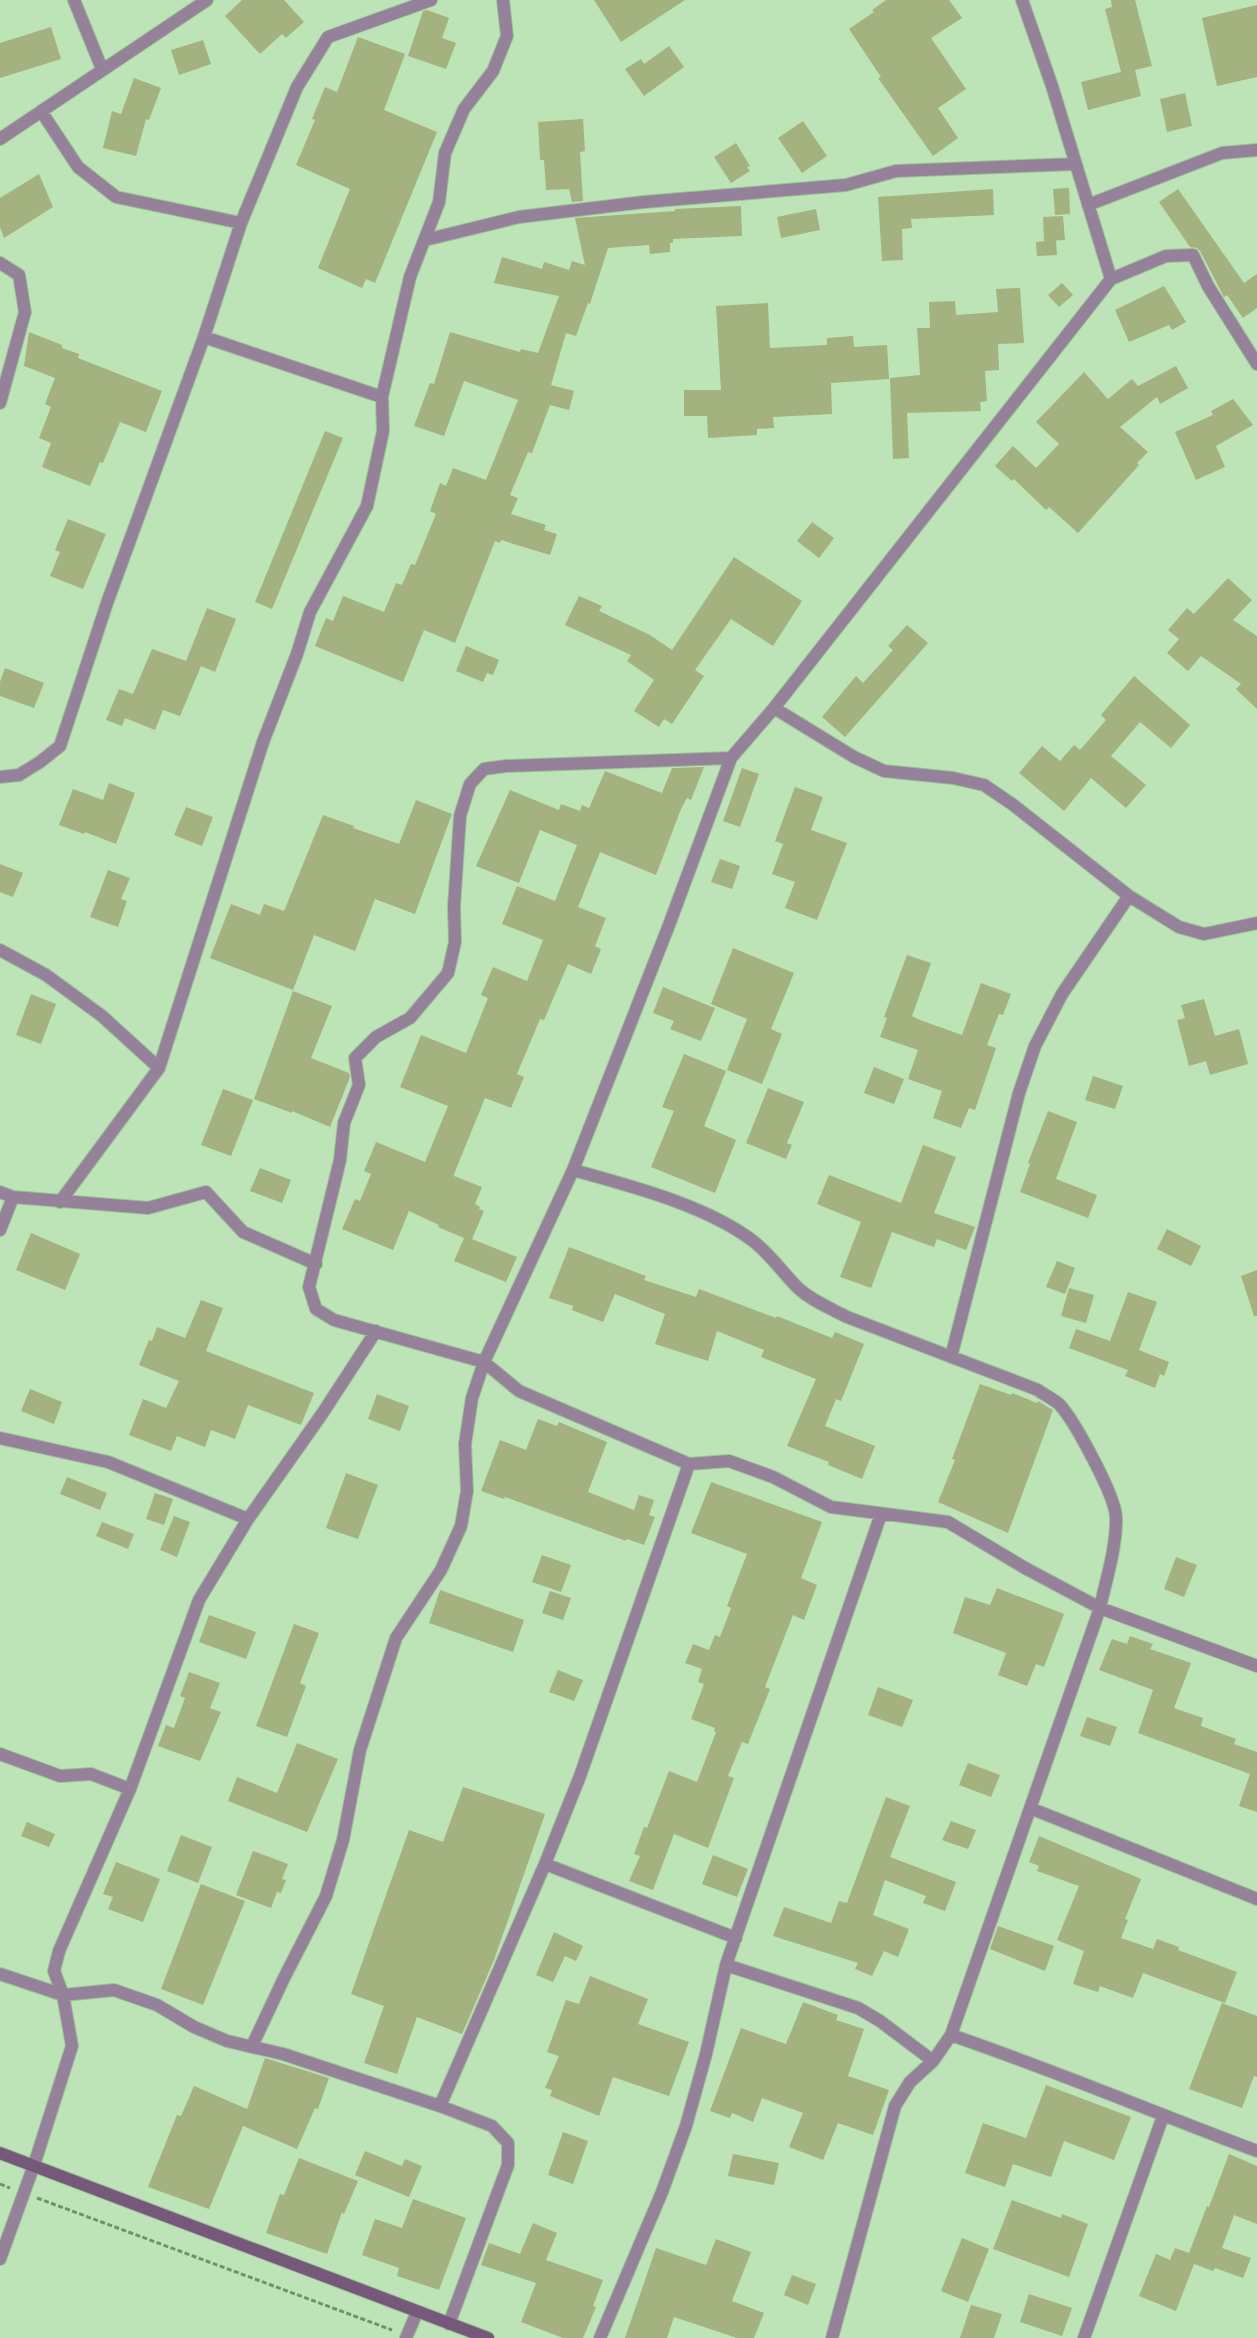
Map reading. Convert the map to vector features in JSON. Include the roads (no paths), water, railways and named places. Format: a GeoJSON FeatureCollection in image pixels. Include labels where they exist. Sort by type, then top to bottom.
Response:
{"type":"FeatureCollection","features":[{"type":"Feature","properties":{"kind":"street"},"geometry":{"type":"LineString","coordinates":[[74,0],[102,69]]}},
{"type":"Feature","properties":{"kind":"street"},"geometry":{"type":"LineString","coordinates":[[0,139],[207,0]]}},
{"type":"Feature","properties":{"kind":"street"},"geometry":{"type":"LineString","coordinates":[[0,777],[19,775],[40,762],[60,746],[107,603],[204,337],[241,224],[297,87],[328,37],[431,0]]}},
{"type":"Feature","properties":{"kind":"street"},"geometry":{"type":"LineString","coordinates":[[60,1202],[159,1068],[263,742],[297,654],[310,612],[368,506],[383,431],[382,397],[410,277],[440,202],[445,152],[464,109],[493,71],[507,36],[503,0]]}},
{"type":"Feature","properties":{"kind":"street"},"geometry":{"type":"LineString","coordinates":[[1022,0],[1052,86],[1111,279]]}},
{"type":"Feature","properties":{"kind":"street"},"geometry":{"type":"LineString","coordinates":[[40,111],[78,167],[116,197],[241,224]]}},
{"type":"Feature","properties":{"kind":"street"},"geometry":{"type":"LineString","coordinates":[[1088,205],[1222,154],[1257,150]]}},
{"type":"Feature","properties":{"kind":"street"},"geometry":{"type":"LineString","coordinates":[[425,240],[519,217],[644,202],[846,185],[896,171],[1076,164]]}},
{"type":"Feature","properties":{"kind":"street"},"geometry":{"type":"LineString","coordinates":[[252,2046],[326,1896],[343,1840],[360,1750],[396,1638],[441,1570],[461,1526],[467,1491],[466,1435],[472,1398],[484,1362],[573,1170],[669,925],[731,758],[774,708],[1111,279],[1166,256],[1192,255],[1208,286],[1257,364]]}},
{"type":"Feature","properties":{"kind":"street"},"geometry":{"type":"LineString","coordinates":[[0,263],[19,275],[25,312],[0,403]]}},
{"type":"Feature","properties":{"kind":"street"},"geometry":{"type":"LineString","coordinates":[[204,337],[382,397]]}},
{"type":"Feature","properties":{"kind":"street"},"geometry":{"type":"LineString","coordinates":[[774,708],[854,758],[884,771],[953,778],[984,785],[1012,804],[1129,896],[1179,927],[1204,934],[1257,923]]}},
{"type":"Feature","properties":{"kind":"street"},"geometry":{"type":"LineString","coordinates":[[731,758],[506,766],[484,769],[470,784],[460,816],[454,907],[455,942],[448,974],[410,1018],[376,1037],[355,1058],[359,1086],[344,1123],[340,1160],[316,1264],[309,1286],[316,1308],[334,1320],[484,1362],[519,1390],[689,1464],[730,1461],[773,1477],[832,1507],[948,1522],[1025,1568],[1100,1608],[1257,1666]]}},
{"type":"Feature","properties":{"kind":"street"},"geometry":{"type":"LineString","coordinates":[[951,1357],[1019,1093],[1034,1046],[1062,994],[1129,896]]}},
{"type":"Feature","properties":{"kind":"street"},"geometry":{"type":"LineString","coordinates":[[0,950],[46,976],[102,1016],[159,1068]]}},
{"type":"Feature","properties":{"kind":"street"},"geometry":{"type":"LineString","coordinates":[[573,1170],[657,1194],[724,1223],[753,1242],[799,1288],[819,1304],[847,1317],[1038,1390],[1059,1404],[1073,1426],[1108,1487],[1116,1516],[1114,1544],[1100,1608],[951,2036],[933,2060],[910,2082],[895,2106],[832,2338]]}},
{"type":"Feature","properties":{"kind":"street"},"geometry":{"type":"LineString","coordinates":[[0,1192],[13,1197],[148,1208],[206,1192],[243,1232],[316,1264]]}},
{"type":"Feature","properties":{"kind":"street"},"geometry":{"type":"LineString","coordinates":[[0,1230],[13,1197]]}},
{"type":"Feature","properties":{"kind":"street"},"geometry":{"type":"LineString","coordinates":[[0,2259],[34,2165],[72,2046],[63,1995],[54,1971],[59,1951],[130,1789],[199,1600],[248,1519],[322,1414],[376,1331]]}},
{"type":"Feature","properties":{"kind":"street"},"geometry":{"type":"LineString","coordinates":[[0,1438],[108,1462],[248,1519]]}},
{"type":"Feature","properties":{"kind":"street"},"geometry":{"type":"LineString","coordinates":[[440,2106],[545,1864],[580,1776],[689,1464]]}},
{"type":"Feature","properties":{"kind":"street"},"geometry":{"type":"LineString","coordinates":[[600,2338],[662,2192],[686,2126],[706,2054],[726,1965],[881,1514]]}},
{"type":"Feature","properties":{"kind":"street"},"geometry":{"type":"LineString","coordinates":[[0,1754],[60,1776],[91,1774],[130,1789]]}},
{"type":"Feature","properties":{"kind":"street"},"geometry":{"type":"LineString","coordinates":[[1030,1808],[1257,1899]]}},
{"type":"Feature","properties":{"kind":"street"},"geometry":{"type":"LineString","coordinates":[[545,1864],[736,1938]]}},
{"type":"Feature","properties":{"kind":"street"},"geometry":{"type":"LineString","coordinates":[[726,1965],[858,2008],[880,2021],[933,2060]]}},
{"type":"Feature","properties":{"kind":"street"},"geometry":{"type":"LineString","coordinates":[[0,1974],[63,1995],[114,1990],[156,2005],[194,2027],[227,2041],[252,2046],[440,2106],[492,2126],[508,2143],[508,2165],[449,2324]]}},
{"type":"Feature","properties":{"kind":"street"},"geometry":{"type":"LineString","coordinates":[[951,2036],[990,2048],[1257,2151]]}},
{"type":"Feature","properties":{"kind":"street"},"geometry":{"type":"LineString","coordinates":[[1084,2338],[1163,2116]]}},
{"type":"Feature","properties":{"kind":"street"},"geometry":{"type":"LineString","coordinates":[[0,2153],[488,2338]]}},
{"type":"Feature","properties":{"kind":"street"},"geometry":{"type":"LineString","coordinates":[[407,2337],[417,2312]]}}]}
